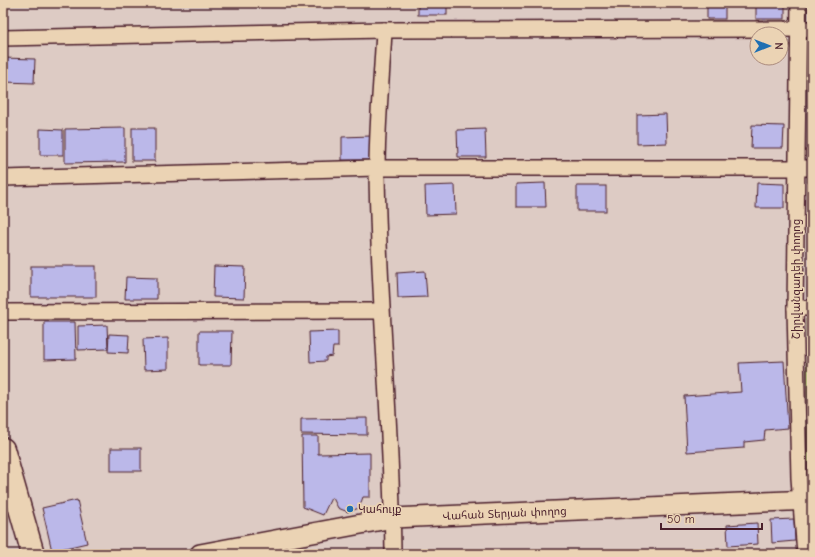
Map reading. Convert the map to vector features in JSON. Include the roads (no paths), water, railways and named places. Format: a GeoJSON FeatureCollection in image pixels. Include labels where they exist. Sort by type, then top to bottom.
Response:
{"type":"FeatureCollection","features":[{"type":"Feature","properties":{"kind":"main road"},"geometry":{"type":"LineString","coordinates":[[3,449],[33,554]]}},
{"type":"Feature","properties":{"kind":"street","name":"Շիրվանզադեի փողոց"},"geometry":{"type":"LineString","coordinates":[[799,3],[805,29],[797,168],[795,308],[799,478],[807,500],[805,554]]}},
{"type":"Feature","properties":{"kind":"street"},"geometry":{"type":"LineString","coordinates":[[3,38],[384,30],[805,29]]}},
{"type":"Feature","properties":{"kind":"street"},"geometry":{"type":"LineString","coordinates":[[384,30],[377,168],[381,311],[394,554]]}},
{"type":"Feature","properties":{"kind":"street"},"geometry":{"type":"LineString","coordinates":[[3,178],[377,168],[812,168]]}},
{"type":"Feature","properties":{"kind":"street"},"geometry":{"type":"LineString","coordinates":[[795,308],[812,308]]}},
{"type":"Feature","properties":{"kind":"street"},"geometry":{"type":"LineString","coordinates":[[3,312],[381,311]]}},
{"type":"Feature","properties":{"kind":"street","name":"Վահան Տերյան փողոց"},"geometry":{"type":"LineString","coordinates":[[200,554],[393,518],[807,500]]}},
{"type":"Feature","properties":{"kind":"place","name":"Կահույք"},"geometry":{"type":"Point","coordinates":[350,509]}}]}
